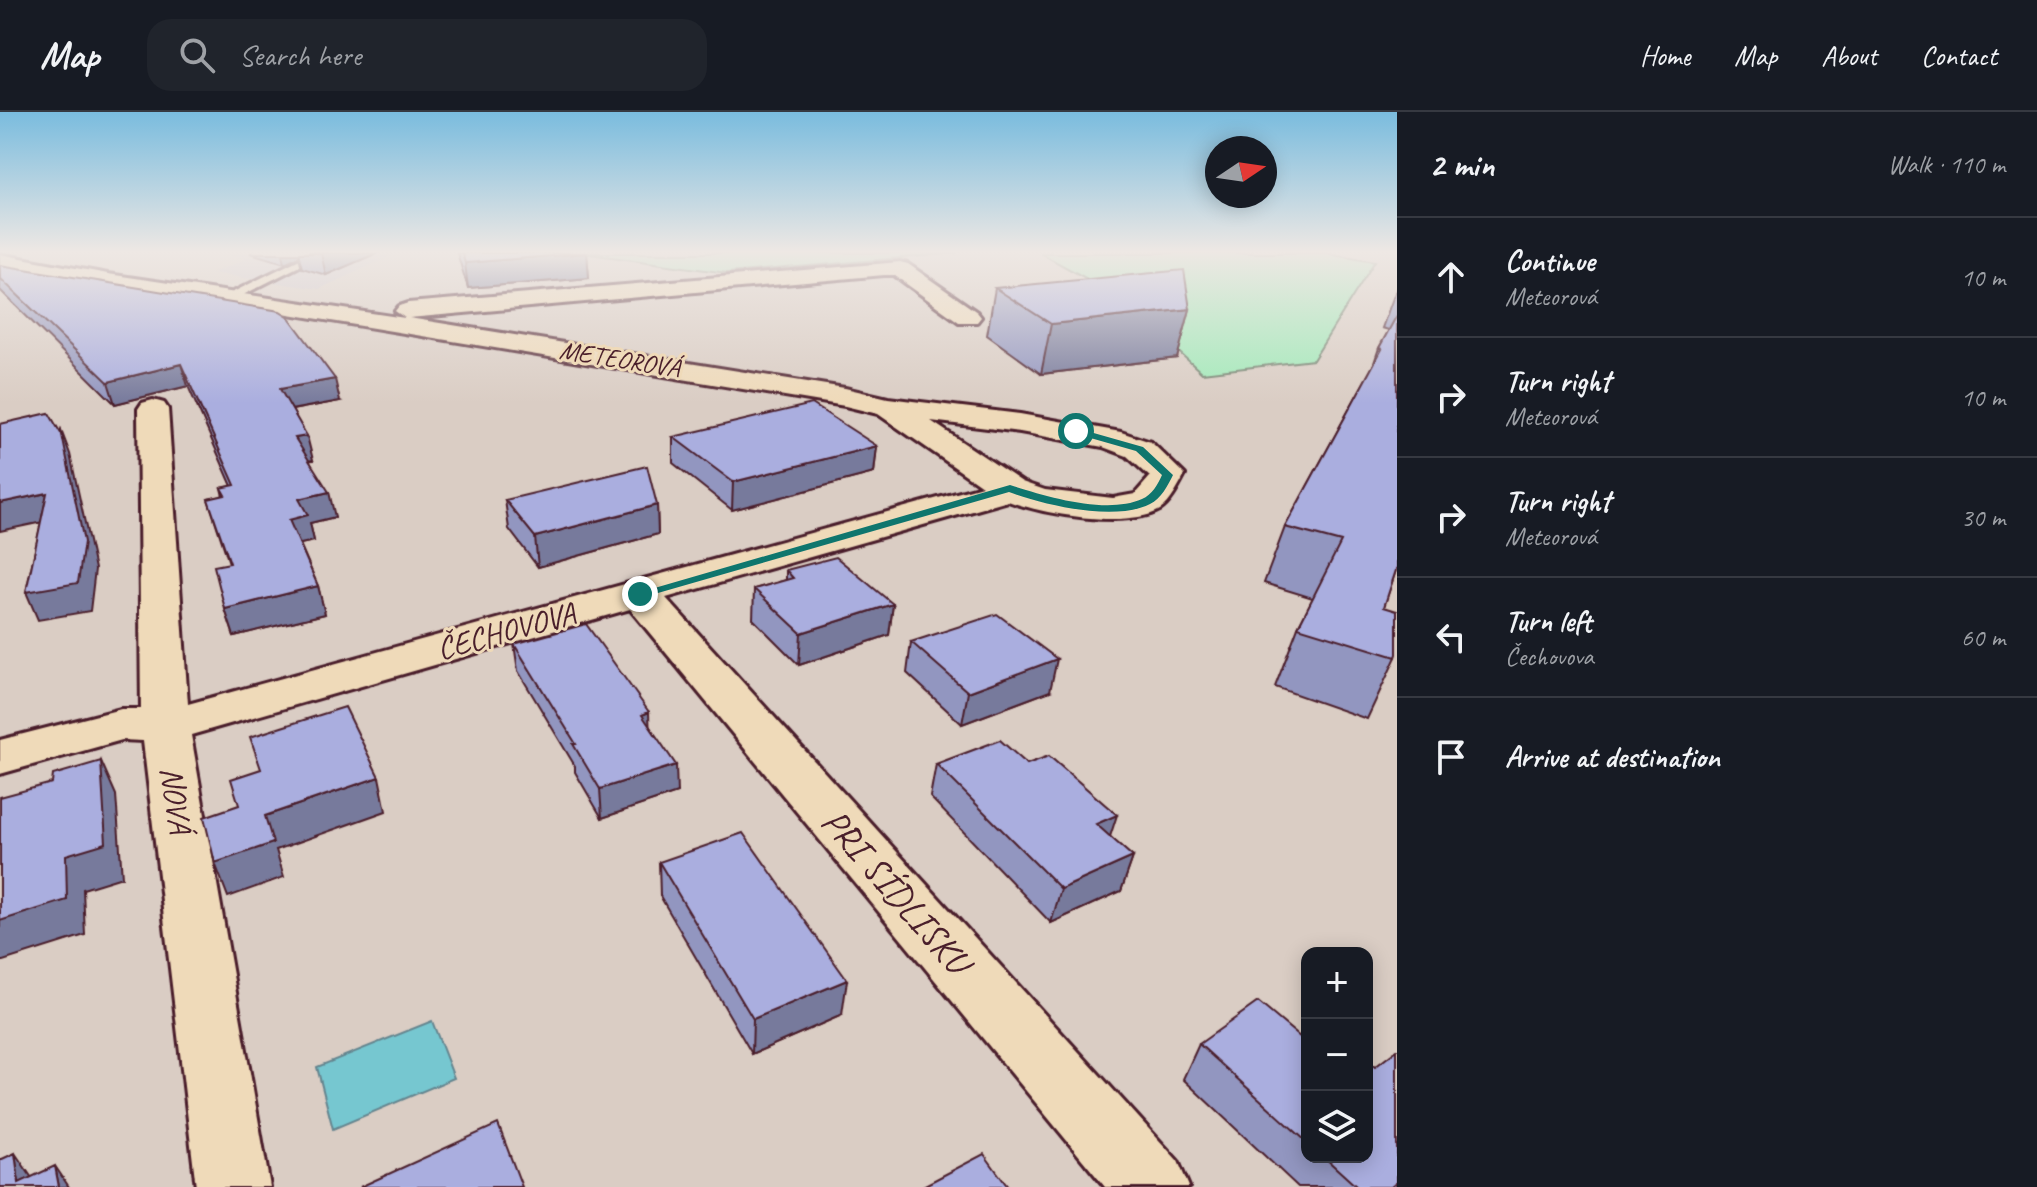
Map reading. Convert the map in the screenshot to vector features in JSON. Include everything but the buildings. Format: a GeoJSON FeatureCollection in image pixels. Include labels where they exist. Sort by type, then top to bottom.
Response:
{"type":"FeatureCollection","features":[{"type":"Feature","properties":{"kind":"street","name":"METEOROVÁ"},"geometry":{"type":"LineString","coordinates":[[265,303],[728,376],[888,407],[1034,425],[1110,439],[1139,449],[1168,475],[1147,502],[1113,509],[1039,500],[1010,489],[888,407]]}},
{"type":"Feature","properties":{"kind":"street","name":"METEOROVÁ"},"geometry":{"type":"LineString","coordinates":[[350,318],[508,303]]}},
{"type":"Feature","properties":{"kind":"street","name":"METEOROVÁ"},"geometry":{"type":"LineString","coordinates":[[948,303],[968,317]]}},
{"type":"Feature","properties":{"kind":"street","name":"NOVÁ"},"geometry":{"type":"LineString","coordinates":[[153,409],[165,726],[233,1187]]}},
{"type":"Feature","properties":{"kind":"street","name":"ČECHOVOVA"},"geometry":{"type":"LineString","coordinates":[[0,757],[121,724],[165,726],[1010,489]]}},
{"type":"Feature","properties":{"kind":"street","name":"PRI SÍDLISKU"},"geometry":{"type":"LineString","coordinates":[[640,594],[1152,1187]]}},
{"type":"Feature","properties":{"kind":"green space"},"geometry":{"type":"Polygon","coordinates":[[[1124,303],[1349,303],[1313,360],[1202,373],[1124,303]]]}},
{"type":"Feature","properties":{"kind":"water"},"geometry":{"type":"Polygon","coordinates":[[[432,1021],[454,1078],[333,1129],[317,1067],[432,1021]]]}},
{"type":"Feature","properties":{"kind":"route"},"geometry":{"type":"LineString","coordinates":[[640,594],[1010,489],[1039,500],[1113,509],[1147,502],[1160,489],[1168,475],[1139,449],[1076,431]]}}]}
